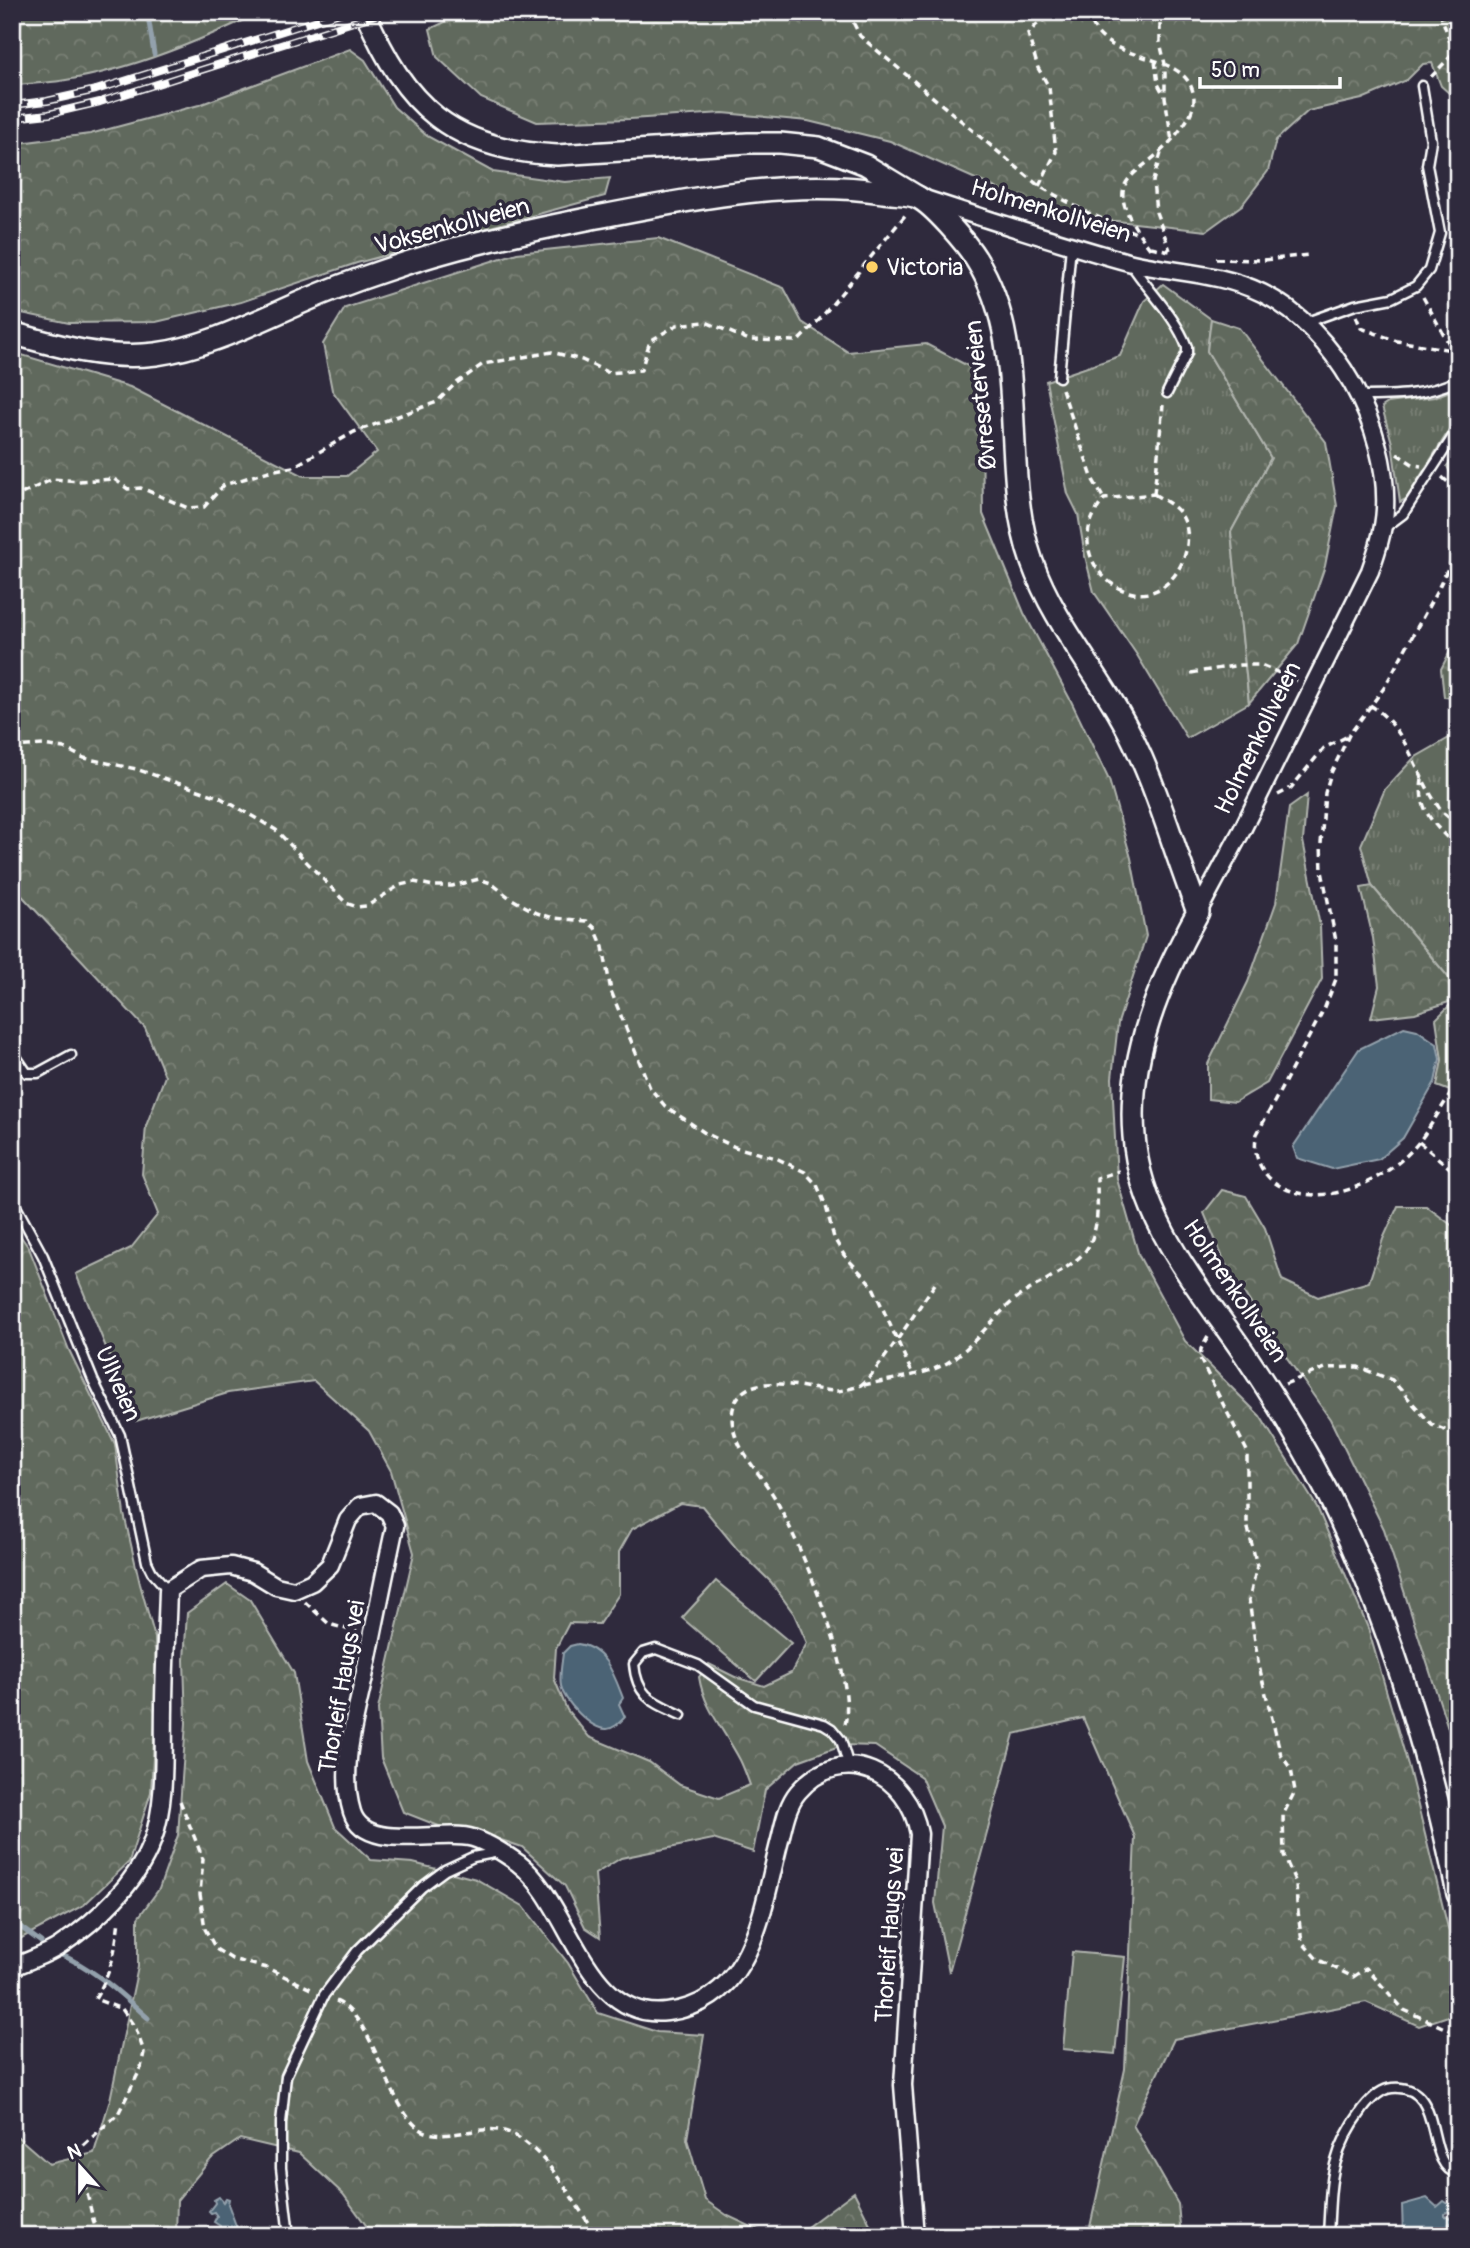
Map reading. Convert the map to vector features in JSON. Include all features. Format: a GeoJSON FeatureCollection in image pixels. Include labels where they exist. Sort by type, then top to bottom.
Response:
{"type":"FeatureCollection","features":[{"type":"Feature","properties":{"kind":"main road","name":"Voksenkollveien"},"geometry":{"type":"LineString","coordinates":[[12,333],[86,352],[156,354],[215,339],[333,289],[418,259],[494,239],[594,218],[668,203],[803,188],[868,190],[919,198]]}},
{"type":"Feature","properties":{"kind":"main road","name":"Øvreseterveien"},"geometry":{"type":"LineString","coordinates":[[919,198],[961,238],[986,275],[994,294],[1005,338],[1019,502],[1032,562],[1050,601],[1134,741],[1198,912]]}},
{"type":"Feature","properties":{"kind":"main road","name":"Holmenkollveien"},"geometry":{"type":"LineString","coordinates":[[1198,912],[1167,971],[1144,1035],[1138,1062],[1133,1115],[1143,1186],[1163,1233],[1191,1279],[1268,1390],[1313,1466],[1365,1577],[1417,1725],[1458,1894]]}},
{"type":"Feature","properties":{"kind":"street","name":"Øvreseterveien"},"geometry":{"type":"LineString","coordinates":[[365,12],[398,74],[426,109],[444,123],[484,144],[527,154],[557,155],[748,143],[819,147],[866,165],[919,198]]}},
{"type":"Feature","properties":{"kind":"street","name":"Holmenkollveien"},"geometry":{"type":"LineString","coordinates":[[919,198],[1129,262],[1175,264],[1250,287],[1284,306],[1330,351],[1359,396],[1377,442],[1384,491],[1382,529],[1370,571],[1259,796],[1198,912]]}},
{"type":"Feature","properties":{"kind":"street","name":"Thorleif Haugs vei"},"geometry":{"type":"LineString","coordinates":[[294,1590],[312,1582],[330,1565],[348,1520],[360,1506],[376,1503],[389,1513],[395,1526],[351,1744],[347,1785],[353,1816],[362,1827],[378,1835],[472,1838],[502,1852],[527,1870],[589,1967],[613,1997],[624,2005],[650,2013],[690,2007],[724,1986],[751,1948],[783,1826],[794,1799],[810,1782],[821,1774],[849,1767],[874,1771],[895,1785],[913,1809],[919,1834],[904,2067],[906,2131],[915,2236]]}},
{"type":"Feature","properties":{"kind":"street"},"geometry":{"type":"LineString","coordinates":[[12,1968],[60,1946],[113,1902],[136,1874],[152,1841],[159,1805],[168,1590],[201,1569],[231,1566],[253,1572],[276,1586],[294,1590]]}},
{"type":"Feature","properties":{"kind":"lane"},"geometry":{"type":"LineString","coordinates":[[1304,323],[1351,307],[1392,298],[1424,279],[1434,260],[1440,233],[1426,165],[1431,141],[1422,86]]}},
{"type":"Feature","properties":{"kind":"lane"},"geometry":{"type":"LineString","coordinates":[[1059,377],[1071,246]]}},
{"type":"Feature","properties":{"kind":"lane"},"geometry":{"type":"LineString","coordinates":[[1129,262],[1147,289],[1168,312],[1187,347],[1183,362],[1167,393]]}},
{"type":"Feature","properties":{"kind":"lane"},"geometry":{"type":"LineString","coordinates":[[1359,396],[1413,394],[1458,380]]}},
{"type":"Feature","properties":{"kind":"lane"},"geometry":{"type":"LineString","coordinates":[[1382,529],[1403,514],[1458,429]]}},
{"type":"Feature","properties":{"kind":"lane"},"geometry":{"type":"LineString","coordinates":[[12,1051],[27,1073],[35,1074],[71,1055]]}},
{"type":"Feature","properties":{"kind":"lane","name":"Ullveien"},"geometry":{"type":"LineString","coordinates":[[12,1199],[43,1256],[93,1380],[120,1435],[147,1562],[168,1590]]}},
{"type":"Feature","properties":{"kind":"lane"},"geometry":{"type":"LineString","coordinates":[[681,1715],[650,1701],[636,1681],[634,1664],[643,1653],[656,1649],[698,1665],[754,1705],[824,1724],[838,1734],[849,1767]]}},
{"type":"Feature","properties":{"kind":"lane"},"geometry":{"type":"LineString","coordinates":[[289,2236],[281,2168],[281,2123],[286,2076],[324,1995],[357,1951],[422,1887],[445,1870],[473,1857],[502,1852]]}},
{"type":"Feature","properties":{"kind":"lane"},"geometry":{"type":"LineString","coordinates":[[1328,2236],[1331,2178],[1339,2149],[1362,2110],[1383,2090],[1402,2088],[1422,2100],[1443,2164],[1458,2174]]}},
{"type":"Feature","properties":{"kind":"path"},"geometry":{"type":"LineString","coordinates":[[848,12],[860,36],[1039,186],[1084,211],[1140,235]]}},
{"type":"Feature","properties":{"kind":"path"},"geometry":{"type":"LineString","coordinates":[[1039,186],[1056,152],[1049,87],[1038,68],[1028,34],[1036,25],[1056,12]]}},
{"type":"Feature","properties":{"kind":"path"},"geometry":{"type":"LineString","coordinates":[[1089,12],[1092,25],[1100,38],[1111,46],[1165,64],[1183,76],[1192,88],[1194,101],[1187,120],[1172,141],[1130,175],[1124,186],[1125,210],[1140,235],[1149,246],[1175,264]]}},
{"type":"Feature","properties":{"kind":"path"},"geometry":{"type":"LineString","coordinates":[[1160,12],[1165,97],[1172,141]]}},
{"type":"Feature","properties":{"kind":"path"},"geometry":{"type":"LineString","coordinates":[[1440,12],[1458,66]]}},
{"type":"Feature","properties":{"kind":"path"},"geometry":{"type":"LineString","coordinates":[[1422,86],[1453,54]]}},
{"type":"Feature","properties":{"kind":"path"},"geometry":{"type":"LineString","coordinates":[[1155,61],[1158,84],[1165,97]]}},
{"type":"Feature","properties":{"kind":"path"},"geometry":{"type":"LineString","coordinates":[[1162,150],[1153,181],[1155,202],[1175,264]]}},
{"type":"Feature","properties":{"kind":"path"},"geometry":{"type":"LineString","coordinates":[[12,494],[15,497],[53,479],[114,480],[128,489],[141,488],[188,508],[204,507],[224,485],[269,471],[293,467],[354,432],[438,402],[454,385],[483,364],[552,352],[582,360],[609,373],[640,370],[650,341],[677,325],[706,322],[749,340],[798,341],[820,320],[919,198]]}},
{"type":"Feature","properties":{"kind":"path"},"geometry":{"type":"LineString","coordinates":[[1149,246],[1170,250]]}},
{"type":"Feature","properties":{"kind":"path"},"geometry":{"type":"LineString","coordinates":[[1170,250],[1175,264]]}},
{"type":"Feature","properties":{"kind":"path"},"geometry":{"type":"LineString","coordinates":[[1214,259],[1264,260],[1309,255]]}},
{"type":"Feature","properties":{"kind":"path"},"geometry":{"type":"LineString","coordinates":[[1426,301],[1452,350]]}},
{"type":"Feature","properties":{"kind":"path"},"geometry":{"type":"LineString","coordinates":[[1351,307],[1361,328],[1397,341],[1458,351]]}},
{"type":"Feature","properties":{"kind":"path"},"geometry":{"type":"LineString","coordinates":[[1059,377],[1089,468],[1104,499]]}},
{"type":"Feature","properties":{"kind":"path"},"geometry":{"type":"LineString","coordinates":[[1154,494],[1162,415],[1167,393]]}},
{"type":"Feature","properties":{"kind":"path"},"geometry":{"type":"LineString","coordinates":[[1377,442],[1414,465],[1433,468],[1450,484],[1458,505]]}},
{"type":"Feature","properties":{"kind":"path"},"geometry":{"type":"LineString","coordinates":[[1154,494],[1174,506],[1183,517],[1188,544],[1182,561],[1173,576],[1160,589],[1145,593],[1119,589],[1110,584],[1092,561],[1088,528],[1104,499],[1154,494]]}},
{"type":"Feature","properties":{"kind":"path"},"geometry":{"type":"LineString","coordinates":[[1450,564],[1458,523]]}},
{"type":"Feature","properties":{"kind":"path"},"geometry":{"type":"LineString","coordinates":[[1458,556],[1450,564],[1384,688],[1349,735],[1331,773],[1325,793],[1321,844],[1322,870],[1336,941],[1336,979],[1325,1007],[1257,1134],[1255,1152],[1268,1176],[1292,1191],[1325,1194],[1356,1188],[1401,1161],[1419,1142],[1458,1084]]}},
{"type":"Feature","properties":{"kind":"path"},"geometry":{"type":"LineString","coordinates":[[1191,673],[1261,665],[1312,687]]}},
{"type":"Feature","properties":{"kind":"path"},"geometry":{"type":"LineString","coordinates":[[1370,705],[1383,713],[1398,729],[1438,807],[1458,825]]}},
{"type":"Feature","properties":{"kind":"path"},"geometry":{"type":"LineString","coordinates":[[1259,796],[1283,794],[1324,748],[1349,735]]}},
{"type":"Feature","properties":{"kind":"path"},"geometry":{"type":"LineString","coordinates":[[12,747],[43,745],[64,748],[84,758],[136,769],[219,797],[276,830],[346,904],[367,906],[400,886],[414,882],[452,886],[480,879],[491,883],[510,898],[537,913],[554,918],[587,921],[595,928],[603,947],[611,992],[650,1088],[665,1106],[705,1133],[735,1147],[776,1158],[805,1172],[817,1185],[826,1206],[834,1238],[844,1255],[873,1284],[912,1375]]}},
{"type":"Feature","properties":{"kind":"path"},"geometry":{"type":"LineString","coordinates":[[1423,777],[1420,794],[1423,807],[1458,849]]}},
{"type":"Feature","properties":{"kind":"path"},"geometry":{"type":"LineString","coordinates":[[1419,1142],[1458,1175]]}},
{"type":"Feature","properties":{"kind":"path"},"geometry":{"type":"LineString","coordinates":[[838,1734],[846,1722],[845,1682],[820,1595],[775,1499],[738,1440],[733,1425],[733,1407],[742,1394],[756,1386],[774,1382],[838,1391],[912,1375],[945,1364],[966,1349],[1017,1298],[1060,1271],[1087,1249],[1097,1221],[1097,1178],[1138,1164]]}},
{"type":"Feature","properties":{"kind":"path"},"geometry":{"type":"LineString","coordinates":[[862,1385],[881,1363],[938,1280]]}},
{"type":"Feature","properties":{"kind":"path"},"geometry":{"type":"LineString","coordinates":[[1225,1326],[1205,1338],[1200,1359],[1247,1451],[1247,1524],[1257,1566],[1249,1600],[1258,1662],[1281,1755],[1291,1769],[1294,1791],[1283,1815],[1284,1856],[1297,1883],[1302,1942],[1317,1959],[1353,1977],[1366,1968],[1404,2010],[1458,2034]]}},
{"type":"Feature","properties":{"kind":"path"},"geometry":{"type":"LineString","coordinates":[[1283,1384],[1325,1368],[1358,1367],[1392,1380],[1432,1426],[1458,1435]]}},
{"type":"Feature","properties":{"kind":"path"},"geometry":{"type":"LineString","coordinates":[[294,1590],[329,1624],[355,1630],[370,1644]]}},
{"type":"Feature","properties":{"kind":"path"},"geometry":{"type":"LineString","coordinates":[[178,1797],[203,1859],[200,1894],[205,1929],[216,1949],[232,1959],[267,1968],[345,2005],[360,2025],[402,2108],[416,2126],[435,2135],[489,2129],[511,2134],[540,2155],[597,2236]]}},
{"type":"Feature","properties":{"kind":"path"},"geometry":{"type":"LineString","coordinates":[[97,2236],[78,2151],[118,2115],[141,2068],[144,2052],[136,2029],[122,2009],[95,1999],[108,1977],[115,1954],[119,1918],[113,1902]]}},
{"type":"Feature","properties":{"kind":"green space"},"geometry":{"type":"Polygon","coordinates":[[[12,12],[261,12],[190,43],[116,69],[60,81],[12,85],[12,12]]]}},
{"type":"Feature","properties":{"kind":"green space"},"geometry":{"type":"Polygon","coordinates":[[[466,12],[1458,12],[1458,101],[1441,86],[1432,63],[1423,64],[1407,80],[1362,99],[1308,111],[1276,140],[1268,171],[1242,205],[1206,231],[1117,221],[1068,220],[890,141],[808,121],[723,113],[537,122],[481,98],[437,57],[430,29],[466,12]]]}},
{"type":"Feature","properties":{"kind":"green space"},"geometry":{"type":"Polygon","coordinates":[[[350,49],[365,60],[394,107],[427,136],[493,172],[565,182],[610,178],[605,196],[357,263],[241,302],[156,322],[69,323],[12,311],[12,144],[90,134],[199,105],[350,49]]]}},
{"type":"Feature","properties":{"kind":"green space"},"geometry":{"type":"Polygon","coordinates":[[[658,238],[784,288],[802,322],[848,352],[926,344],[970,367],[982,418],[983,514],[1024,613],[1109,780],[1131,858],[1146,936],[1118,1023],[1112,1078],[1117,1179],[1139,1256],[1185,1341],[1260,1416],[1317,1507],[1368,1628],[1408,1765],[1449,1932],[1451,2015],[1419,2026],[1366,2002],[1174,2039],[1133,2125],[1178,2204],[1181,2236],[1088,2236],[1125,2069],[1135,1837],[1083,1718],[1014,1734],[949,1972],[935,1903],[942,1826],[921,1777],[875,1746],[842,1745],[798,1761],[765,1790],[753,1852],[713,1839],[621,1858],[595,1874],[600,1937],[585,1927],[565,1886],[522,1847],[477,1832],[444,1828],[403,1812],[381,1758],[378,1709],[414,1553],[391,1471],[369,1431],[314,1381],[228,1393],[136,1421],[76,1274],[131,1248],[158,1214],[142,1174],[146,1126],[165,1076],[145,1028],[12,885],[12,352],[130,387],[304,476],[347,476],[377,452],[332,390],[323,344],[345,308],[517,253],[658,238]],[[680,1503],[632,1529],[619,1552],[619,1594],[599,1624],[569,1623],[556,1648],[554,1678],[567,1710],[589,1737],[649,1762],[680,1785],[719,1798],[750,1785],[740,1760],[710,1710],[699,1677],[709,1664],[735,1677],[764,1686],[791,1673],[807,1643],[794,1614],[771,1582],[737,1549],[702,1506],[680,1503]]]}},
{"type":"Feature","properties":{"kind":"green space"},"geometry":{"type":"Polygon","coordinates":[[[1163,284],[1211,319],[1207,351],[1271,458],[1231,532],[1249,703],[1187,738],[1137,655],[1094,592],[1078,514],[1068,494],[1046,381],[1120,356],[1144,301],[1163,284]]]}},
{"type":"Feature","properties":{"kind":"green space"},"geometry":{"type":"Polygon","coordinates":[[[1211,319],[1239,328],[1326,442],[1337,506],[1325,566],[1298,644],[1249,703],[1231,532],[1271,458],[1207,351],[1211,319]]]}},
{"type":"Feature","properties":{"kind":"green space"},"geometry":{"type":"Polygon","coordinates":[[[1458,388],[1458,416],[1406,499],[1400,502],[1392,443],[1382,407],[1388,403],[1434,397],[1458,388]]]}},
{"type":"Feature","properties":{"kind":"green space"},"geometry":{"type":"Polygon","coordinates":[[[1458,452],[1458,489],[1447,466],[1458,452]]]}},
{"type":"Feature","properties":{"kind":"green space"},"geometry":{"type":"Polygon","coordinates":[[[1458,636],[1458,698],[1444,697],[1441,669],[1458,636]]]}},
{"type":"Feature","properties":{"kind":"green space"},"geometry":{"type":"Polygon","coordinates":[[[1458,733],[1458,1094],[1437,1086],[1442,1060],[1436,1019],[1455,1000],[1454,984],[1372,886],[1361,845],[1385,789],[1414,758],[1458,733]]]}},
{"type":"Feature","properties":{"kind":"green space"},"geometry":{"type":"Polygon","coordinates":[[[1307,795],[1303,841],[1320,926],[1322,979],[1267,1083],[1235,1102],[1208,1099],[1208,1064],[1248,982],[1276,903],[1289,808],[1307,795]]]}},
{"type":"Feature","properties":{"kind":"green space"},"geometry":{"type":"Polygon","coordinates":[[[1372,886],[1454,984],[1455,1000],[1415,1013],[1371,1018],[1379,986],[1373,938],[1361,888],[1372,886]]]}},
{"type":"Feature","properties":{"kind":"green space"},"geometry":{"type":"Polygon","coordinates":[[[1222,1190],[1246,1196],[1265,1228],[1282,1280],[1318,1297],[1369,1282],[1383,1239],[1398,1206],[1426,1206],[1458,1230],[1458,1759],[1384,1529],[1330,1419],[1225,1263],[1204,1213],[1222,1190]]]}},
{"type":"Feature","properties":{"kind":"green space"},"geometry":{"type":"Polygon","coordinates":[[[12,1224],[29,1248],[69,1350],[115,1444],[124,1514],[155,1638],[156,1707],[151,1792],[129,1862],[84,1905],[12,1943],[12,1488],[19,1450],[12,1448],[12,1224]]]}},
{"type":"Feature","properties":{"kind":"green space"},"geometry":{"type":"Polygon","coordinates":[[[716,1581],[791,1643],[756,1681],[682,1618],[716,1581]]]}},
{"type":"Feature","properties":{"kind":"green space"},"geometry":{"type":"Polygon","coordinates":[[[227,1584],[250,1600],[294,1673],[308,1761],[335,1827],[371,1860],[413,1863],[476,1879],[523,1906],[568,1963],[598,2013],[657,2032],[704,2035],[687,2139],[705,2200],[728,2216],[771,2236],[494,2236],[493,2230],[481,2232],[481,2236],[374,2236],[343,2194],[299,2153],[240,2139],[211,2159],[177,2200],[176,2236],[12,2236],[12,2132],[49,2164],[94,2153],[110,2100],[138,1967],[138,1918],[159,1889],[178,1835],[186,1723],[184,1660],[187,1613],[227,1584]]]}},
{"type":"Feature","properties":{"kind":"green space"},"geometry":{"type":"Polygon","coordinates":[[[1072,1952],[1125,1957],[1115,2054],[1063,2049],[1072,1952]]]}},
{"type":"Feature","properties":{"kind":"green space"},"geometry":{"type":"Polygon","coordinates":[[[854,2192],[876,2236],[795,2236],[854,2192]]]}},
{"type":"Feature","properties":{"kind":"water"},"geometry":{"type":"Polygon","coordinates":[[[1404,1027],[1417,1030],[1437,1044],[1440,1059],[1435,1082],[1403,1138],[1379,1159],[1332,1169],[1297,1158],[1293,1147],[1359,1049],[1404,1027]]]}},
{"type":"Feature","properties":{"kind":"water"},"geometry":{"type":"Polygon","coordinates":[[[578,1644],[596,1651],[608,1664],[623,1698],[619,1704],[625,1717],[607,1729],[586,1720],[563,1692],[560,1678],[563,1653],[570,1646],[578,1644]]]}},
{"type":"Feature","properties":{"kind":"water"},"geometry":{"type":"Polygon","coordinates":[[[219,2197],[223,2202],[226,2198],[229,2199],[228,2204],[238,2231],[245,2230],[246,2236],[220,2236],[220,2226],[214,2222],[217,2216],[209,2211],[215,2203],[214,2200],[219,2197]]]}},
{"type":"Feature","properties":{"kind":"water"},"geometry":{"type":"Polygon","coordinates":[[[1427,2198],[1437,2207],[1444,2201],[1453,2207],[1445,2216],[1452,2218],[1449,2224],[1454,2227],[1448,2236],[1403,2236],[1402,2205],[1427,2198]]]}},
{"type":"Feature","properties":{"kind":"waterway"},"geometry":{"type":"LineString","coordinates":[[151,12],[149,22],[154,54]]}},
{"type":"Feature","properties":{"kind":"waterway"},"geometry":{"type":"LineString","coordinates":[[12,1921],[41,1942]]}},
{"type":"Feature","properties":{"kind":"waterway"},"geometry":{"type":"LineString","coordinates":[[57,1953],[94,1973],[148,2018]]}},
{"type":"Feature","properties":{"kind":"railway"},"geometry":{"type":"LineString","coordinates":[[12,105],[47,101],[96,90],[343,12]]}},
{"type":"Feature","properties":{"kind":"railway"},"geometry":{"type":"LineString","coordinates":[[12,118],[49,114],[100,102],[385,12]]}},
{"type":"Feature","properties":{"kind":"place","name":"Victoria"},"geometry":{"type":"Point","coordinates":[872,267]}}]}
